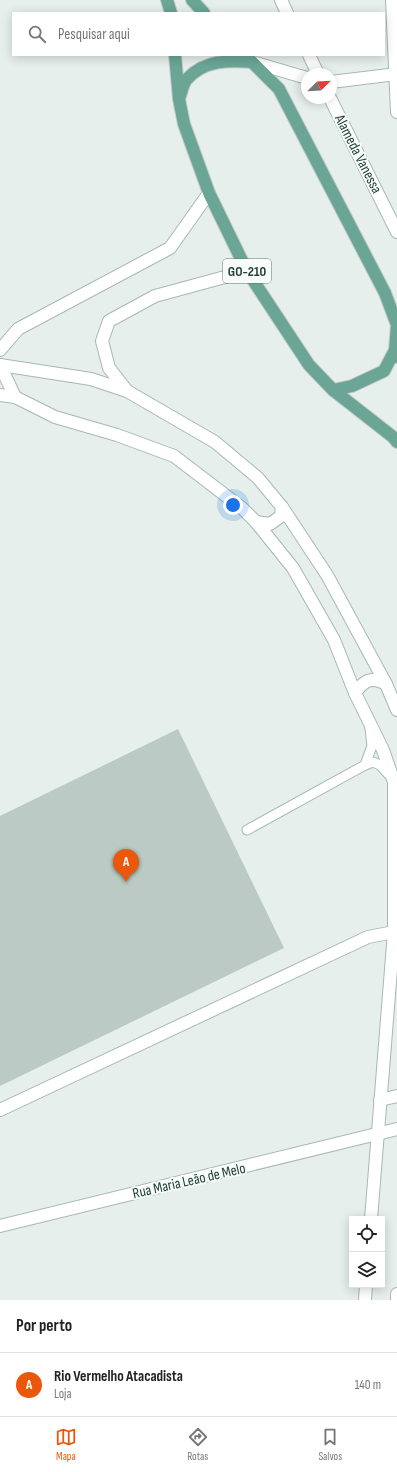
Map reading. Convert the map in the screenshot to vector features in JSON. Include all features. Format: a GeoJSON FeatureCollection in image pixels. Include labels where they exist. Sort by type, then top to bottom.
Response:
{"type":"FeatureCollection","features":[{"type":"Feature","properties":{"kind":"main road"},"geometry":{"type":"LineString","coordinates":[[167,0],[171,12]]}},
{"type":"Feature","properties":{"kind":"main road"},"geometry":{"type":"LineString","coordinates":[[192,0],[203,12]]}},
{"type":"Feature","properties":{"kind":"main road","name":"GO-210"},"geometry":{"type":"LineString","coordinates":[[175,56],[179,98],[184,124],[209,193],[247,270],[309,365],[333,390],[394,437],[397,442]]}},
{"type":"Feature","properties":{"kind":"main road"},"geometry":{"type":"LineString","coordinates":[[179,98],[186,79],[203,67],[225,60],[249,58],[279,89],[385,293],[397,325],[396,353],[384,371],[352,386],[333,390]]}},
{"type":"Feature","properties":{"kind":"street"},"geometry":{"type":"LineString","coordinates":[[281,0],[287,12]]}},
{"type":"Feature","properties":{"kind":"street"},"geometry":{"type":"LineString","coordinates":[[392,0],[397,112]]}},
{"type":"Feature","properties":{"kind":"street"},"geometry":{"type":"LineString","coordinates":[[309,56],[315,68]]}},
{"type":"Feature","properties":{"kind":"street"},"geometry":{"type":"LineString","coordinates":[[249,58],[301,76]]}},
{"type":"Feature","properties":{"kind":"street"},"geometry":{"type":"LineString","coordinates":[[337,81],[396,74]]}},
{"type":"Feature","properties":{"kind":"street","name":"Alameda Vanessa"},"geometry":{"type":"LineString","coordinates":[[333,104],[397,232]]}},
{"type":"Feature","properties":{"kind":"street"},"geometry":{"type":"LineString","coordinates":[[0,350],[18,329],[170,248],[209,193]]}},
{"type":"Feature","properties":{"kind":"street"},"geometry":{"type":"LineString","coordinates":[[127,391],[109,368],[102,340],[109,321],[155,296],[247,270]]}},
{"type":"Feature","properties":{"kind":"street"},"geometry":{"type":"LineString","coordinates":[[0,365],[91,379],[127,391],[215,442],[258,478],[282,507],[327,575],[386,684],[397,710]]}},
{"type":"Feature","properties":{"kind":"street"},"geometry":{"type":"LineString","coordinates":[[0,365],[15,397]]}},
{"type":"Feature","properties":{"kind":"street"},"geometry":{"type":"LineString","coordinates":[[0,395],[15,397],[55,417],[117,435],[174,456],[242,508],[256,522],[296,575],[334,640],[355,692],[383,750],[394,782],[394,932],[371,1216]]}},
{"type":"Feature","properties":{"kind":"street"},"geometry":{"type":"LineString","coordinates":[[256,522],[270,524],[281,516],[282,507]]}},
{"type":"Feature","properties":{"kind":"street"},"geometry":{"type":"LineString","coordinates":[[355,692],[362,683],[367,680],[379,680],[386,684]]}},
{"type":"Feature","properties":{"kind":"street"},"geometry":{"type":"LineString","coordinates":[[0,1110],[368,937],[394,932]]}},
{"type":"Feature","properties":{"kind":"street"},"geometry":{"type":"LineString","coordinates":[[380,1100],[397,1096]]}},
{"type":"Feature","properties":{"kind":"street","name":"Rua Maria Leão de Melo"},"geometry":{"type":"LineString","coordinates":[[0,1226],[378,1136],[397,1129]]}},
{"type":"Feature","properties":{"kind":"street"},"geometry":{"type":"LineString","coordinates":[[365,1300],[366,1288]]}},
{"type":"Feature","properties":{"kind":"street"},"geometry":{"type":"LineString","coordinates":[[397,1294],[397,1300]]}},
{"type":"Feature","properties":{"kind":"lane"},"geometry":{"type":"LineString","coordinates":[[365,765],[372,746],[369,720]]}},
{"type":"Feature","properties":{"kind":"lane"},"geometry":{"type":"LineString","coordinates":[[247,830],[373,762],[380,765],[394,782]]}},
{"type":"Feature","properties":{"kind":"building"},"geometry":{"type":"Polygon","coordinates":[[[178,729],[284,948],[0,1086],[0,816],[178,729]]]}},
{"type":"Feature","properties":{"kind":"place","name":"Rio Vermelho Atacadista"},"geometry":{"type":"Point","coordinates":[126,882]}}]}
